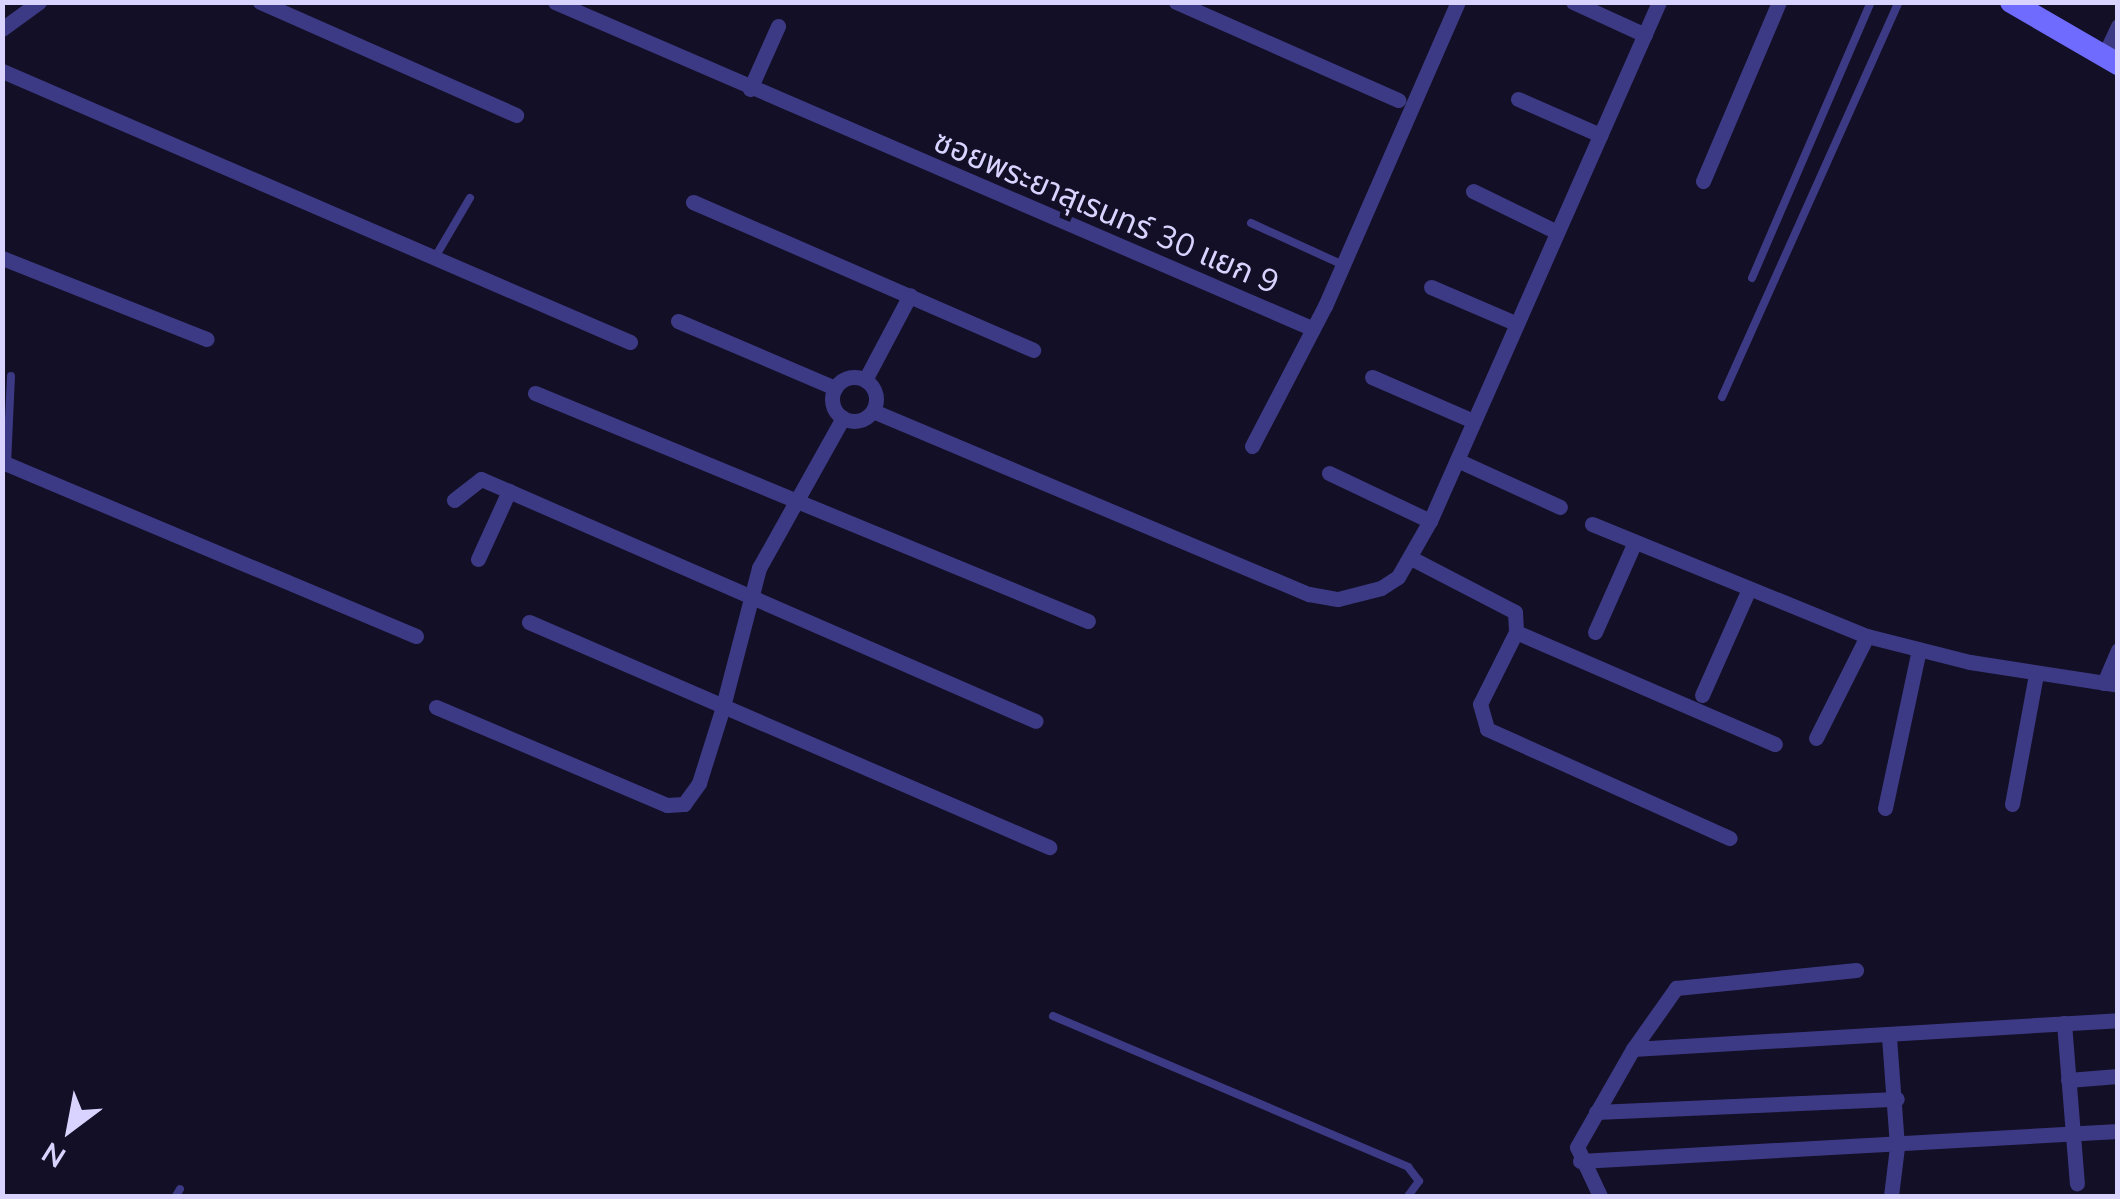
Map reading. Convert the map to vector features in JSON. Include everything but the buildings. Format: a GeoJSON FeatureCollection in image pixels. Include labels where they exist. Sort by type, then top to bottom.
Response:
{"type":"FeatureCollection","features":[{"type":"Feature","properties":{"kind":"street"},"geometry":{"type":"LineString","coordinates":[[2,29],[39,2]]}},
{"type":"Feature","properties":{"kind":"street"},"geometry":{"type":"LineString","coordinates":[[260,2],[516,115]]}},
{"type":"Feature","properties":{"kind":"street","name":"ซอยพระยาสุเรนทร์ 30 แยก 9"},"geometry":{"type":"LineString","coordinates":[[555,2],[1308,327],[1343,265],[1458,2]]}},
{"type":"Feature","properties":{"kind":"street"},"geometry":{"type":"LineString","coordinates":[[1176,2],[1398,100]]}},
{"type":"Feature","properties":{"kind":"street"},"geometry":{"type":"LineString","coordinates":[[1574,2],[1645,35]]}},
{"type":"Feature","properties":{"kind":"street"},"geometry":{"type":"LineString","coordinates":[[873,411],[1309,594],[1338,598],[1381,588],[1411,558],[1430,521],[1555,230],[1659,2]]}},
{"type":"Feature","properties":{"kind":"street"},"geometry":{"type":"LineString","coordinates":[[1703,180],[1779,2]]}},
{"type":"Feature","properties":{"kind":"street"},"geometry":{"type":"LineString","coordinates":[[2011,2],[2111,60],[2118,26]]}},
{"type":"Feature","properties":{"kind":"street"},"geometry":{"type":"LineString","coordinates":[[750,89],[778,26]]}},
{"type":"Feature","properties":{"kind":"street"},"geometry":{"type":"LineString","coordinates":[[2,71],[630,342]]}},
{"type":"Feature","properties":{"kind":"street"},"geometry":{"type":"LineString","coordinates":[[1518,99],[1600,135]]}},
{"type":"Feature","properties":{"kind":"street"},"geometry":{"type":"LineString","coordinates":[[1474,191],[1555,230]]}},
{"type":"Feature","properties":{"kind":"street"},"geometry":{"type":"LineString","coordinates":[[693,202],[1033,350]]}},
{"type":"Feature","properties":{"kind":"street"},"geometry":{"type":"LineString","coordinates":[[2,258],[206,339]]}},
{"type":"Feature","properties":{"kind":"street"},"geometry":{"type":"LineString","coordinates":[[1431,287],[1514,323]]}},
{"type":"Feature","properties":{"kind":"street"},"geometry":{"type":"LineString","coordinates":[[865,380],[910,296]]}},
{"type":"Feature","properties":{"kind":"street"},"geometry":{"type":"LineString","coordinates":[[678,321],[835,388]]}},
{"type":"Feature","properties":{"kind":"street"},"geometry":{"type":"LineString","coordinates":[[1252,446],[1308,327]]}},
{"type":"Feature","properties":{"kind":"street"},"geometry":{"type":"LineString","coordinates":[[1372,377],[1472,422]]}},
{"type":"Feature","properties":{"kind":"street"},"geometry":{"type":"LineString","coordinates":[[848,378],[865,380],[876,394],[873,411],[860,421],[843,418],[832,405],[835,388],[848,378]]}},
{"type":"Feature","properties":{"kind":"street"},"geometry":{"type":"LineString","coordinates":[[535,392],[798,497],[1088,621]]}},
{"type":"Feature","properties":{"kind":"street"},"geometry":{"type":"LineString","coordinates":[[436,707],[676,806],[699,783],[722,710],[750,595],[798,497],[843,418]]}},
{"type":"Feature","properties":{"kind":"street"},"geometry":{"type":"LineString","coordinates":[[1457,460],[1560,506]]}},
{"type":"Feature","properties":{"kind":"street"},"geometry":{"type":"LineString","coordinates":[[5,463],[416,636]]}},
{"type":"Feature","properties":{"kind":"street"},"geometry":{"type":"LineString","coordinates":[[1330,473],[1430,521]]}},
{"type":"Feature","properties":{"kind":"street"},"geometry":{"type":"LineString","coordinates":[[454,500],[476,479],[1036,721]]}},
{"type":"Feature","properties":{"kind":"street"},"geometry":{"type":"LineString","coordinates":[[478,558],[508,492]]}},
{"type":"Feature","properties":{"kind":"street"},"geometry":{"type":"LineString","coordinates":[[1592,524],[1748,591],[1868,636],[1918,650],[2036,674],[2111,684],[2118,650]]}},
{"type":"Feature","properties":{"kind":"street"},"geometry":{"type":"LineString","coordinates":[[1595,632],[1634,544]]}},
{"type":"Feature","properties":{"kind":"street"},"geometry":{"type":"LineString","coordinates":[[1411,558],[1508,606],[1516,632],[1480,704],[1487,730],[1730,838]]}},
{"type":"Feature","properties":{"kind":"street"},"geometry":{"type":"LineString","coordinates":[[1702,695],[1748,591]]}},
{"type":"Feature","properties":{"kind":"street"},"geometry":{"type":"LineString","coordinates":[[529,622],[722,710],[1049,848]]}},
{"type":"Feature","properties":{"kind":"street"},"geometry":{"type":"LineString","coordinates":[[1516,632],[1775,744]]}},
{"type":"Feature","properties":{"kind":"street"},"geometry":{"type":"LineString","coordinates":[[1816,738],[1868,636]]}},
{"type":"Feature","properties":{"kind":"street"},"geometry":{"type":"LineString","coordinates":[[1886,808],[1918,650]]}},
{"type":"Feature","properties":{"kind":"street"},"geometry":{"type":"LineString","coordinates":[[2012,804],[2036,674]]}},
{"type":"Feature","properties":{"kind":"street"},"geometry":{"type":"LineString","coordinates":[[1600,1196],[1580,1161],[1577,1147],[1632,1048],[1684,984],[1856,970]]}},
{"type":"Feature","properties":{"kind":"street"},"geometry":{"type":"LineString","coordinates":[[1632,1048],[1889,1038],[2118,1020]]}},
{"type":"Feature","properties":{"kind":"street"},"geometry":{"type":"LineString","coordinates":[[2064,1023],[2077,1182]]}},
{"type":"Feature","properties":{"kind":"street"},"geometry":{"type":"LineString","coordinates":[[1889,1038],[1897,1099],[1891,1196]]}},
{"type":"Feature","properties":{"kind":"street"},"geometry":{"type":"LineString","coordinates":[[2068,1080],[2118,1076]]}},
{"type":"Feature","properties":{"kind":"street"},"geometry":{"type":"LineString","coordinates":[[1596,1112],[1897,1099]]}},
{"type":"Feature","properties":{"kind":"street"},"geometry":{"type":"LineString","coordinates":[[1580,1161],[1897,1147],[2118,1131]]}},
{"type":"Feature","properties":{"kind":"lane"},"geometry":{"type":"LineString","coordinates":[[1752,278],[1870,2]]}},
{"type":"Feature","properties":{"kind":"lane"},"geometry":{"type":"LineString","coordinates":[[1722,397],[1899,2]]}},
{"type":"Feature","properties":{"kind":"lane"},"geometry":{"type":"LineString","coordinates":[[434,259],[470,198]]}},
{"type":"Feature","properties":{"kind":"lane"},"geometry":{"type":"LineString","coordinates":[[1251,223],[1343,265]]}},
{"type":"Feature","properties":{"kind":"lane"},"geometry":{"type":"LineString","coordinates":[[5,463],[11,376]]}},
{"type":"Feature","properties":{"kind":"lane"},"geometry":{"type":"LineString","coordinates":[[1053,1016],[1408,1166],[1418,1181],[1408,1196]]}}]}
